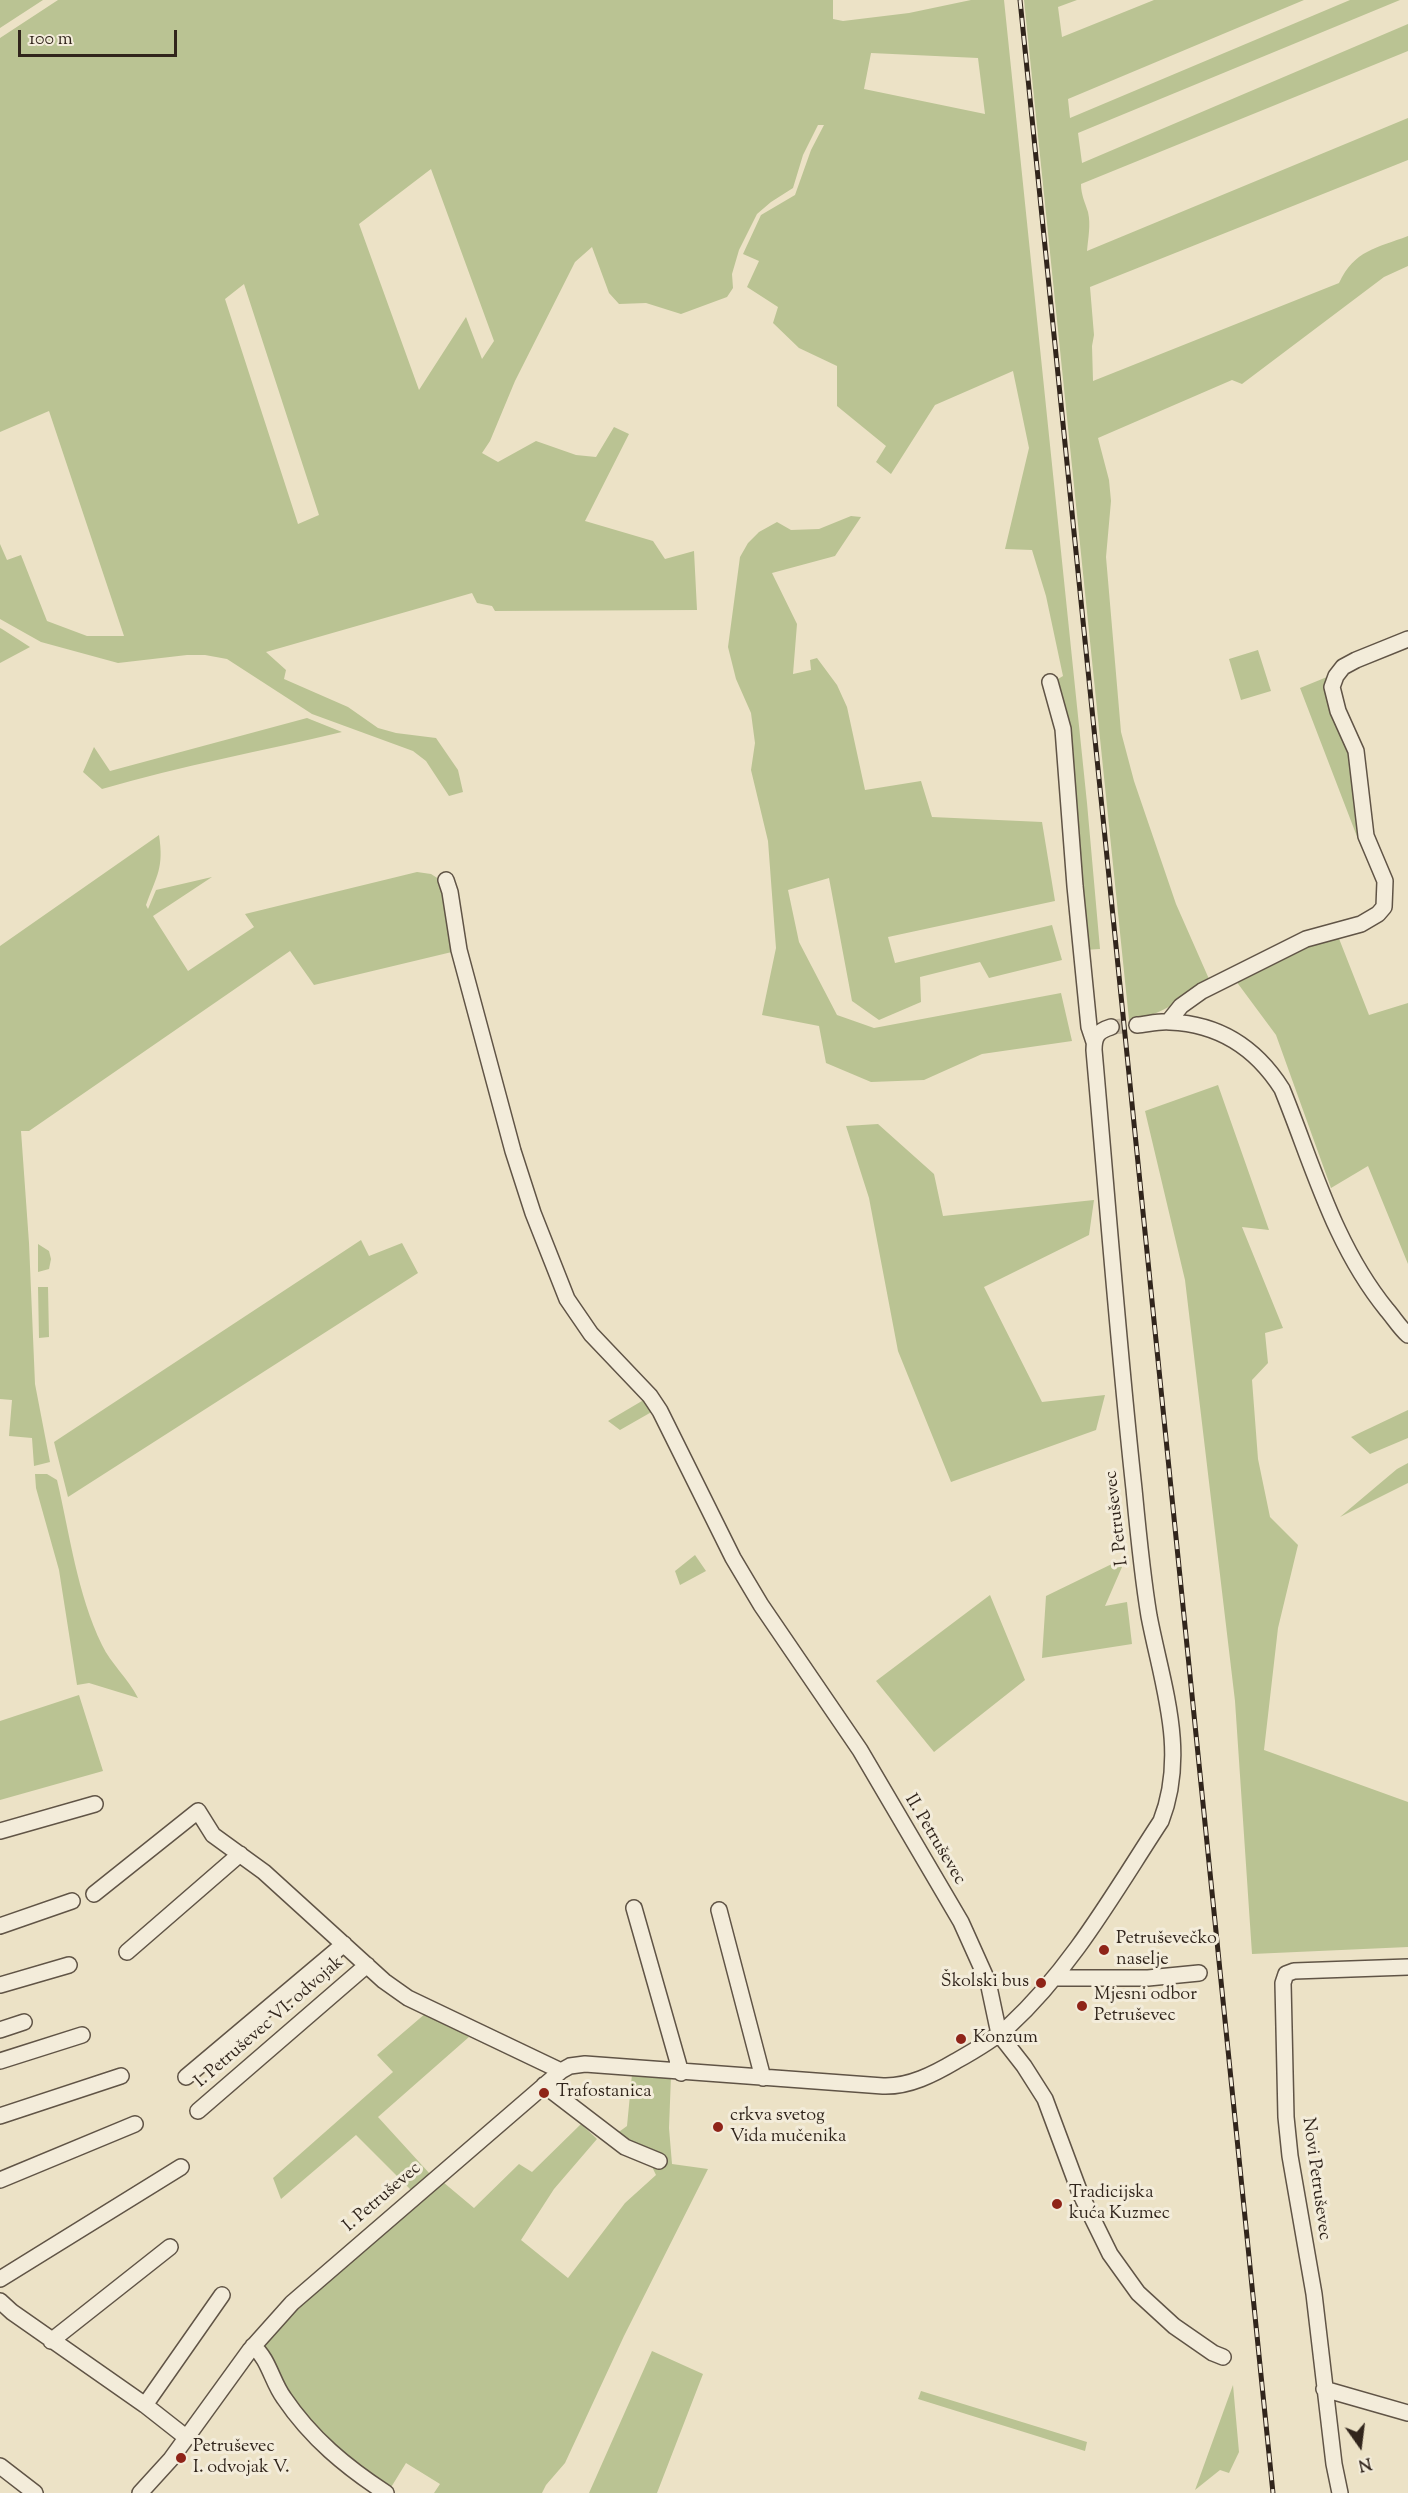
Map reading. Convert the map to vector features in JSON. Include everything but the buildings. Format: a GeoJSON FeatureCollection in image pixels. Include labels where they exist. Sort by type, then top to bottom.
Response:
{"type":"FeatureCollection","features":[{"type":"Feature","properties":{"kind":"street"},"geometry":{"type":"LineString","coordinates":[[1169,1021],[1181,1006],[1202,991],[1306,939],[1361,924],[1378,914],[1384,907],[1385,881],[1366,836],[1356,751],[1338,711],[1332,687],[1343,667],[1408,639]]}},
{"type":"Feature","properties":{"kind":"street","name":"I. Petruševec"},"geometry":{"type":"LineString","coordinates":[[140,2493],[171,2459],[253,2346],[292,2303],[561,2071],[570,2066],[585,2064],[681,2073],[883,2086],[902,2085],[944,2068],[999,2034],[1055,1978],[1161,1821],[1168,1804],[1174,1766],[1170,1719],[1149,1614],[1134,1490],[1094,1042],[1089,1027],[1075,886],[1063,729],[1050,682]]}},
{"type":"Feature","properties":{"kind":"street","name":"II. Petruševec"},"geometry":{"type":"LineString","coordinates":[[446,880],[462,960],[513,1151],[533,1213],[567,1299],[591,1334],[650,1396],[660,1411],[734,1558],[761,1605],[860,1750],[961,1922],[988,1982],[999,2034]]}},
{"type":"Feature","properties":{"kind":"street"},"geometry":{"type":"LineString","coordinates":[[1137,1025],[1169,1021],[1205,1027],[1229,1036],[1247,1048],[1271,1072],[1282,1089],[1327,1210],[1343,1243],[1372,1292],[1408,1335]]}},
{"type":"Feature","properties":{"kind":"street"},"geometry":{"type":"LineString","coordinates":[[1094,1042],[1100,1031],[1111,1027]]}},
{"type":"Feature","properties":{"kind":"street"},"geometry":{"type":"LineString","coordinates":[[0,1832],[95,1804]]}},
{"type":"Feature","properties":{"kind":"street","name":"I. Petruševec VI. odvojak"},"geometry":{"type":"LineString","coordinates":[[94,1894],[198,1811],[213,1835],[264,1872],[384,1981],[408,1998],[561,2071]]}},
{"type":"Feature","properties":{"kind":"street"},"geometry":{"type":"LineString","coordinates":[[127,1952],[240,1854]]}},
{"type":"Feature","properties":{"kind":"street"},"geometry":{"type":"LineString","coordinates":[[0,1926],[72,1900]]}},
{"type":"Feature","properties":{"kind":"street"},"geometry":{"type":"LineString","coordinates":[[634,1908],[681,2073]]}},
{"type":"Feature","properties":{"kind":"street"},"geometry":{"type":"LineString","coordinates":[[719,1910],[763,2078]]}},
{"type":"Feature","properties":{"kind":"street","name":"I. Petruševec VI. odvojak"},"geometry":{"type":"LineString","coordinates":[[186,2077],[344,1944]]}},
{"type":"Feature","properties":{"kind":"street"},"geometry":{"type":"LineString","coordinates":[[0,1985],[69,1965]]}},
{"type":"Feature","properties":{"kind":"street","name":"I. Petruševec VI. odvojak"},"geometry":{"type":"LineString","coordinates":[[198,2111],[367,1965]]}},
{"type":"Feature","properties":{"kind":"street","name":"Novi Petruševec"},"geometry":{"type":"LineString","coordinates":[[1340,2493],[1324,2389],[1314,2294],[1290,2156],[1286,2117],[1283,1983],[1286,1974],[1309,1969],[1408,1967]]}},
{"type":"Feature","properties":{"kind":"street"},"geometry":{"type":"LineString","coordinates":[[1055,1978],[1148,1978],[1199,1973]]}},
{"type":"Feature","properties":{"kind":"street"},"geometry":{"type":"LineString","coordinates":[[0,2030],[24,2022]]}},
{"type":"Feature","properties":{"kind":"street"},"geometry":{"type":"LineString","coordinates":[[999,2034],[1024,2066],[1044,2099],[1080,2193],[1110,2254],[1126,2278],[1161,2315],[1213,2353],[1223,2356]]}},
{"type":"Feature","properties":{"kind":"street"},"geometry":{"type":"LineString","coordinates":[[0,2061],[82,2035]]}},
{"type":"Feature","properties":{"kind":"street"},"geometry":{"type":"LineString","coordinates":[[0,2116],[121,2076]]}},
{"type":"Feature","properties":{"kind":"street"},"geometry":{"type":"LineString","coordinates":[[544,2085],[626,2147],[659,2161]]}},
{"type":"Feature","properties":{"kind":"street"},"geometry":{"type":"LineString","coordinates":[[0,2180],[135,2124]]}},
{"type":"Feature","properties":{"kind":"street"},"geometry":{"type":"LineString","coordinates":[[0,2279],[181,2167]]}},
{"type":"Feature","properties":{"kind":"street"},"geometry":{"type":"LineString","coordinates":[[51,2341],[170,2247]]}},
{"type":"Feature","properties":{"kind":"street"},"geometry":{"type":"LineString","coordinates":[[145,2405],[222,2295]]}},
{"type":"Feature","properties":{"kind":"street"},"geometry":{"type":"LineString","coordinates":[[0,2301],[51,2341],[145,2405],[187,2438]]}},
{"type":"Feature","properties":{"kind":"street"},"geometry":{"type":"LineString","coordinates":[[253,2346],[261,2352],[282,2396],[310,2433],[352,2470],[386,2493]]}},
{"type":"Feature","properties":{"kind":"street"},"geometry":{"type":"LineString","coordinates":[[1324,2389],[1408,2413]]}},
{"type":"Feature","properties":{"kind":"street"},"geometry":{"type":"LineString","coordinates":[[0,2466],[35,2493]]}},
{"type":"Feature","properties":{"kind":"green space"},"geometry":{"type":"Polygon","coordinates":[[[0,0],[43,0],[0,28],[0,0]]]}},
{"type":"Feature","properties":{"kind":"green space"},"geometry":{"type":"Polygon","coordinates":[[[58,0],[833,0],[833,19],[843,21],[909,13],[971,0],[1004,0],[1100,949],[1084,950],[1053,682],[1063,676],[1046,596],[1032,550],[1005,549],[1029,448],[1013,371],[935,405],[891,474],[876,462],[886,446],[837,406],[837,366],[799,348],[773,323],[778,307],[747,287],[759,261],[743,254],[761,215],[795,195],[811,150],[824,125],[818,125],[803,155],[793,188],[757,214],[739,250],[732,274],[733,288],[727,297],[681,314],[646,303],[619,304],[609,293],[592,247],[575,262],[515,381],[490,441],[482,453],[498,462],[536,441],[576,455],[596,457],[614,427],[629,434],[585,521],[653,541],[665,559],[694,551],[697,610],[495,611],[492,606],[477,603],[472,593],[266,652],[286,670],[284,679],[348,707],[378,728],[396,733],[436,738],[458,770],[463,792],[449,796],[426,761],[413,751],[312,714],[227,659],[187,655],[118,663],[41,642],[0,619],[0,544],[7,560],[21,555],[47,621],[87,636],[124,636],[49,411],[0,432],[0,38],[58,0]],[[871,53],[864,89],[985,114],[978,58],[871,53]],[[431,169],[359,224],[419,390],[466,317],[482,359],[494,341],[431,169]],[[244,284],[225,299],[298,524],[319,515],[244,284]]]}},
{"type":"Feature","properties":{"kind":"green space"},"geometry":{"type":"Polygon","coordinates":[[[1024,0],[1077,0],[1058,7],[1062,37],[1154,0],[1304,0],[1068,99],[1070,118],[1350,0],[1400,0],[1078,133],[1082,163],[1408,24],[1408,51],[1081,184],[1089,217],[1087,251],[1408,118],[1408,160],[1090,287],[1094,335],[1093,381],[1339,283],[1345,272],[1359,257],[1376,247],[1408,236],[1408,266],[1384,277],[1242,384],[1232,380],[1098,438],[1109,480],[1111,501],[1106,557],[1121,732],[1134,781],[1176,904],[1209,979],[1162,1010],[1129,1020],[1024,0]]]}},
{"type":"Feature","properties":{"kind":"green space"},"geometry":{"type":"Polygon","coordinates":[[[851,516],[861,517],[835,556],[772,573],[797,624],[793,674],[811,670],[810,660],[817,658],[837,685],[847,707],[865,790],[921,781],[932,817],[1042,822],[1055,901],[888,937],[895,963],[1052,925],[1062,960],[989,978],[980,962],[920,977],[921,1002],[879,1020],[852,1001],[829,878],[788,890],[799,942],[837,1015],[874,1028],[1061,993],[1072,1041],[982,1054],[924,1080],[871,1082],[826,1063],[819,1026],[762,1015],[776,948],[768,841],[751,770],[755,743],[751,713],[736,679],[728,647],[740,557],[748,543],[759,532],[777,522],[791,530],[819,529],[851,516]]]}},
{"type":"Feature","properties":{"kind":"green space"},"geometry":{"type":"Polygon","coordinates":[[[0,628],[2,629],[30,647],[0,663],[0,628]]]}},
{"type":"Feature","properties":{"kind":"green space"},"geometry":{"type":"Polygon","coordinates":[[[1258,650],[1271,691],[1241,700],[1229,659],[1258,650]]]}},
{"type":"Feature","properties":{"kind":"green space"},"geometry":{"type":"Polygon","coordinates":[[[1327,677],[1334,707],[1352,750],[1361,847],[1300,688],[1327,677]]]}},
{"type":"Feature","properties":{"kind":"green space"},"geometry":{"type":"Polygon","coordinates":[[[307,718],[342,732],[102,789],[83,772],[94,747],[110,771],[307,718]]]}},
{"type":"Feature","properties":{"kind":"green space"},"geometry":{"type":"Polygon","coordinates":[[[159,835],[160,864],[146,905],[148,909],[156,890],[212,877],[153,916],[188,971],[254,927],[245,914],[417,872],[431,874],[442,881],[456,951],[314,985],[290,951],[29,1131],[21,1131],[35,1384],[50,1462],[34,1466],[32,1438],[9,1436],[12,1400],[0,1399],[0,946],[159,835]]]}},
{"type":"Feature","properties":{"kind":"green space"},"geometry":{"type":"Polygon","coordinates":[[[1336,931],[1369,1015],[1408,1003],[1408,1264],[1368,1166],[1331,1188],[1276,1035],[1233,977],[1336,931]]]}},
{"type":"Feature","properties":{"kind":"green space"},"geometry":{"type":"Polygon","coordinates":[[[1218,1085],[1269,1230],[1242,1227],[1283,1328],[1265,1333],[1268,1363],[1252,1380],[1258,1459],[1270,1517],[1298,1545],[1278,1628],[1264,1750],[1408,1802],[1408,1947],[1252,1954],[1235,1701],[1185,1280],[1145,1111],[1218,1085]]]}},
{"type":"Feature","properties":{"kind":"green space"},"geometry":{"type":"Polygon","coordinates":[[[878,1124],[934,1174],[943,1216],[1094,1200],[1089,1235],[984,1287],[1042,1402],[1105,1395],[1096,1430],[951,1482],[898,1351],[869,1198],[846,1126],[878,1124]]]}},
{"type":"Feature","properties":{"kind":"green space"},"geometry":{"type":"Polygon","coordinates":[[[361,1240],[369,1256],[402,1243],[418,1273],[68,1497],[54,1442],[361,1240]]]}},
{"type":"Feature","properties":{"kind":"green space"},"geometry":{"type":"Polygon","coordinates":[[[38,1244],[49,1251],[51,1259],[49,1269],[38,1272],[38,1244]]]}},
{"type":"Feature","properties":{"kind":"green space"},"geometry":{"type":"Polygon","coordinates":[[[38,1287],[48,1287],[49,1337],[39,1338],[38,1287]]]}},
{"type":"Feature","properties":{"kind":"green space"},"geometry":{"type":"Polygon","coordinates":[[[647,1398],[655,1410],[620,1430],[608,1421],[647,1398]]]}},
{"type":"Feature","properties":{"kind":"green space"},"geometry":{"type":"Polygon","coordinates":[[[1408,1410],[1408,1438],[1370,1454],[1351,1437],[1408,1410]]]}},
{"type":"Feature","properties":{"kind":"green space"},"geometry":{"type":"Polygon","coordinates":[[[1408,1463],[1408,1483],[1340,1517],[1397,1469],[1408,1463]]]}},
{"type":"Feature","properties":{"kind":"green space"},"geometry":{"type":"Polygon","coordinates":[[[35,1474],[47,1474],[57,1480],[75,1564],[93,1625],[106,1652],[138,1698],[89,1683],[77,1685],[59,1570],[36,1488],[35,1474]]]}},
{"type":"Feature","properties":{"kind":"green space"},"geometry":{"type":"Polygon","coordinates":[[[695,1555],[706,1571],[680,1585],[675,1571],[695,1555]]]}},
{"type":"Feature","properties":{"kind":"green space"},"geometry":{"type":"Polygon","coordinates":[[[1118,1561],[1122,1567],[1105,1606],[1127,1602],[1132,1644],[1042,1658],[1046,1596],[1118,1561]]]}},
{"type":"Feature","properties":{"kind":"green space"},"geometry":{"type":"Polygon","coordinates":[[[990,1595],[1025,1680],[934,1752],[876,1681],[990,1595]]]}},
{"type":"Feature","properties":{"kind":"green space"},"geometry":{"type":"Polygon","coordinates":[[[79,1695],[103,1771],[0,1800],[0,1721],[79,1695]]]}},
{"type":"Feature","properties":{"kind":"green space"},"geometry":{"type":"Polygon","coordinates":[[[426,2013],[469,2037],[378,2117],[430,2174],[411,2190],[356,2135],[281,2199],[273,2178],[393,2072],[377,2055],[426,2013]]]}},
{"type":"Feature","properties":{"kind":"green space"},"geometry":{"type":"Polygon","coordinates":[[[632,2074],[671,2076],[669,2128],[672,2164],[708,2169],[624,2336],[565,2463],[542,2493],[434,2493],[440,2484],[406,2463],[390,2489],[348,2473],[257,2354],[275,2330],[297,2309],[443,2182],[474,2208],[519,2164],[532,2172],[581,2124],[597,2139],[554,2189],[521,2240],[568,2278],[625,2203],[656,2175],[640,2150],[630,2141],[616,2134],[627,2126],[632,2074]]]}},
{"type":"Feature","properties":{"kind":"green space"},"geometry":{"type":"Polygon","coordinates":[[[652,2351],[703,2374],[657,2493],[589,2493],[652,2351]]]}},
{"type":"Feature","properties":{"kind":"green space"},"geometry":{"type":"Polygon","coordinates":[[[1233,2385],[1239,2452],[1229,2473],[1220,2470],[1195,2490],[1233,2385]]]}},
{"type":"Feature","properties":{"kind":"green space"},"geometry":{"type":"Polygon","coordinates":[[[921,2391],[1087,2442],[1085,2451],[918,2399],[921,2391]]]}},
{"type":"Feature","properties":{"kind":"tunnel"},"geometry":{"type":"LineString","coordinates":[[1111,1027],[1137,1025]]}},
{"type":"Feature","properties":{"kind":"railway"},"geometry":{"type":"LineString","coordinates":[[1020,0],[1273,2493]]}},
{"type":"Feature","properties":{"kind":"place","name":"Petruševečko naselje"},"geometry":{"type":"Point","coordinates":[1104,1950]}},
{"type":"Feature","properties":{"kind":"place","name":"Školski bus"},"geometry":{"type":"Point","coordinates":[1041,1983]}},
{"type":"Feature","properties":{"kind":"place","name":"Mjesni odbor Petruševec"},"geometry":{"type":"Point","coordinates":[1082,2006]}},
{"type":"Feature","properties":{"kind":"place","name":"Konzum"},"geometry":{"type":"Point","coordinates":[961,2039]}},
{"type":"Feature","properties":{"kind":"place","name":"Trafostanica"},"geometry":{"type":"Point","coordinates":[544,2093]}},
{"type":"Feature","properties":{"kind":"place","name":"crkva svetog Vida mučenika"},"geometry":{"type":"Point","coordinates":[718,2127]}},
{"type":"Feature","properties":{"kind":"place","name":"Tradicijska kuća Kuzmec"},"geometry":{"type":"Point","coordinates":[1057,2204]}},
{"type":"Feature","properties":{"kind":"place","name":"Petruševec I. odvojak V."},"geometry":{"type":"Point","coordinates":[181,2458]}}]}
